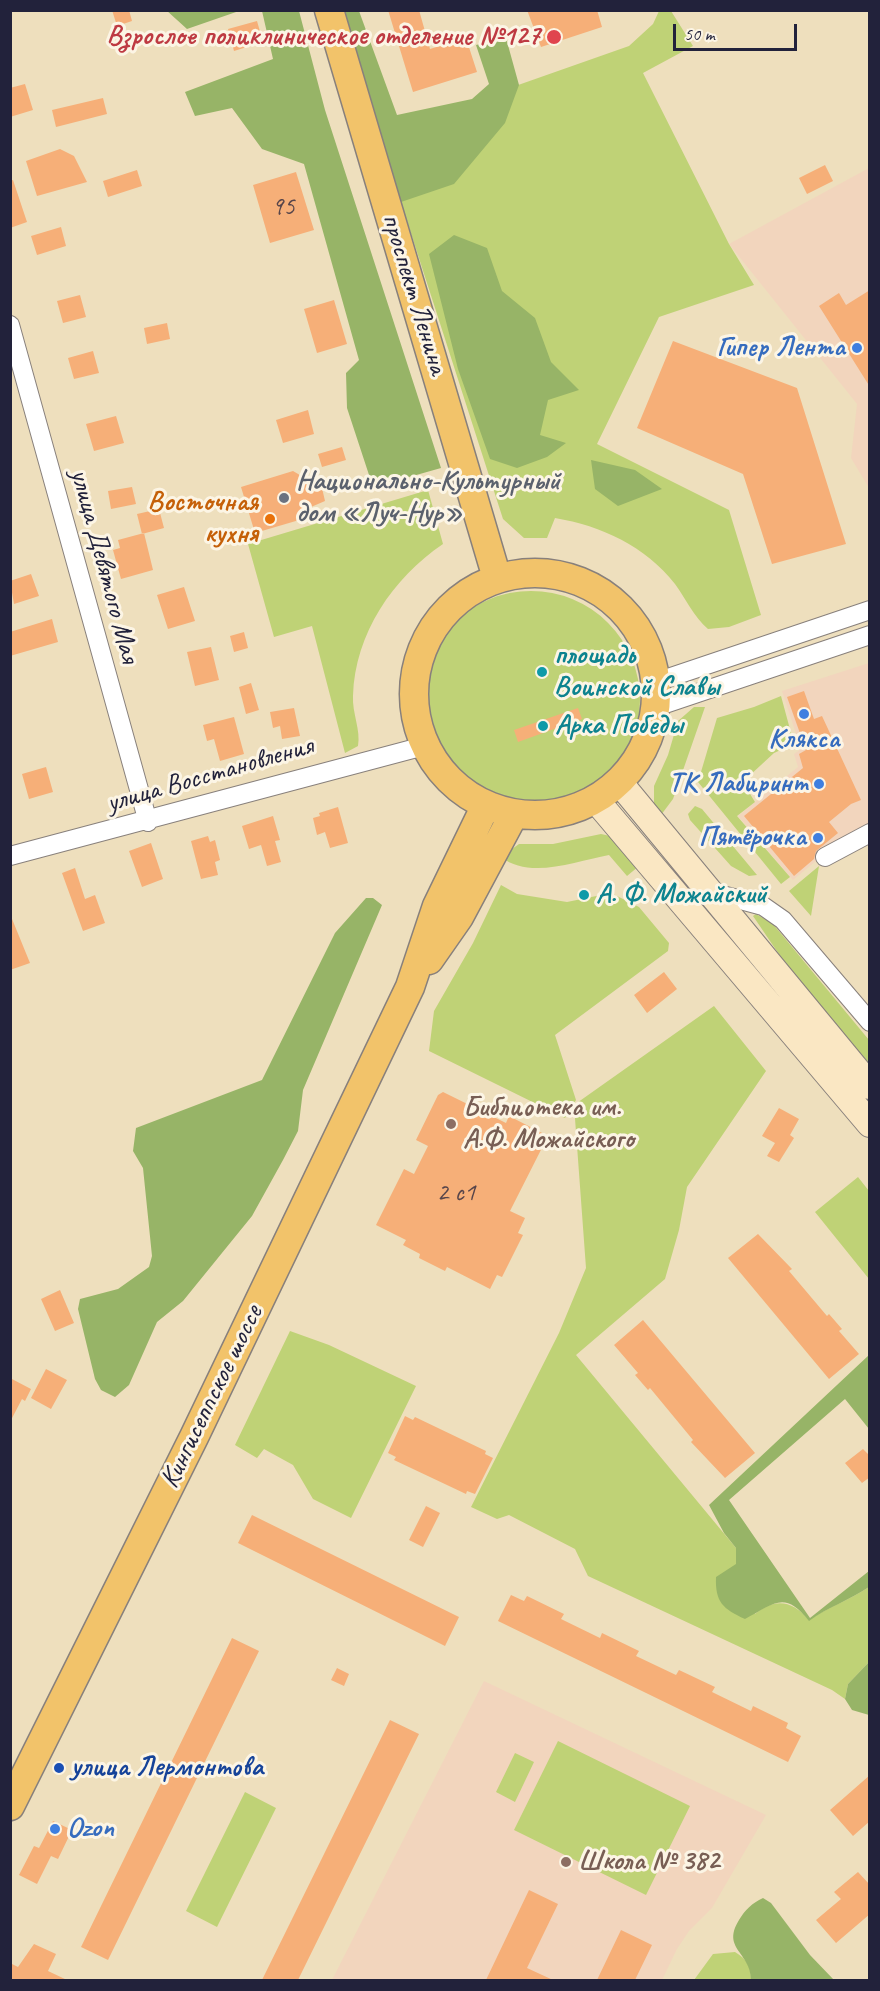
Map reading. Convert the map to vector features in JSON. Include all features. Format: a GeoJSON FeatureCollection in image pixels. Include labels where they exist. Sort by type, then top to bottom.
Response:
{"type":"FeatureCollection","features":[{"type":"Feature","properties":{"kind":"main road","name":"проспект Ленина"},"geometry":{"type":"LineString","coordinates":[[328,10],[498,578]]}},
{"type":"Feature","properties":{"kind":"main road"},"geometry":{"type":"LineString","coordinates":[[519,573],[563,575],[603,592],[633,622],[644,641],[656,695],[645,746],[633,765],[618,782],[595,799],[569,810],[542,815],[514,814],[486,805],[463,792],[447,778],[424,746],[415,713],[414,680],[418,658],[429,631],[464,595],[498,578],[519,573]]}},
{"type":"Feature","properties":{"kind":"main road"},"geometry":{"type":"LineString","coordinates":[[618,782],[870,1086]]}},
{"type":"Feature","properties":{"kind":"main road"},"geometry":{"type":"LineString","coordinates":[[595,799],[870,1124]]}},
{"type":"Feature","properties":{"kind":"main road","name":"Кингисеппское шоссе"},"geometry":{"type":"LineString","coordinates":[[10,1806],[199,1427],[410,987],[437,906],[486,805]]}},
{"type":"Feature","properties":{"kind":"main road","name":"Кингисеппское шоссе"},"geometry":{"type":"LineString","coordinates":[[410,987],[459,917],[514,814]]}},
{"type":"Feature","properties":{"kind":"street","name":"улица Девятого Мая"},"geometry":{"type":"LineString","coordinates":[[10,325],[148,822]]}},
{"type":"Feature","properties":{"kind":"street"},"geometry":{"type":"LineString","coordinates":[[656,695],[870,610]]}},
{"type":"Feature","properties":{"kind":"street"},"geometry":{"type":"LineString","coordinates":[[656,695],[870,635]]}},
{"type":"Feature","properties":{"kind":"street","name":"улица Восстановления"},"geometry":{"type":"LineString","coordinates":[[10,856],[148,822],[301,777],[424,746]]}},
{"type":"Feature","properties":{"kind":"street"},"geometry":{"type":"LineString","coordinates":[[825,857],[870,833]]}},
{"type":"Feature","properties":{"kind":"street"},"geometry":{"type":"LineString","coordinates":[[711,892],[763,906],[783,920],[870,1022]]}},
{"type":"Feature","properties":{"kind":"shaded area"},"geometry":{"type":"Polygon","coordinates":[[[869,168],[869,488],[851,458],[857,404],[729,244],[869,168]]]}},
{"type":"Feature","properties":{"kind":"shaded area"},"geometry":{"type":"Polygon","coordinates":[[[869,663],[869,829],[827,852],[793,880],[738,816],[798,767],[794,754],[801,749],[782,691],[869,663]]]}},
{"type":"Feature","properties":{"kind":"shaded area","name":"Школа № 382"},"geometry":{"type":"Polygon","coordinates":[[[484,1681],[766,1815],[712,1908],[689,1931],[677,1949],[662,1980],[332,1980],[484,1681]]]}},
{"type":"Feature","properties":{"kind":"green space"},"geometry":{"type":"Polygon","coordinates":[[[166,10],[239,10],[239,11],[187,29],[166,10]]]}},
{"type":"Feature","properties":{"kind":"green space"},"geometry":{"type":"Polygon","coordinates":[[[262,11],[299,11],[325,110],[441,468],[388,483],[371,481],[347,408],[346,373],[359,360],[304,164],[262,149],[232,108],[195,116],[185,92],[273,59],[262,11]]]}},
{"type":"Feature","properties":{"kind":"green space"},"geometry":{"type":"Polygon","coordinates":[[[336,11],[359,11],[397,115],[472,99],[489,84],[476,45],[506,38],[519,85],[505,123],[454,184],[401,202],[336,11]]]}},
{"type":"Feature","properties":{"kind":"green space"},"geometry":{"type":"Polygon","coordinates":[[[659,11],[671,11],[693,46],[643,73],[729,244],[754,285],[659,317],[597,444],[729,510],[761,615],[729,627],[708,629],[663,571],[636,549],[606,532],[555,518],[547,538],[524,538],[503,519],[379,134],[629,46],[653,24],[659,11]]]}},
{"type":"Feature","properties":{"kind":"green space"},"geometry":{"type":"Polygon","coordinates":[[[454,235],[487,248],[502,291],[535,318],[551,362],[579,390],[548,400],[540,435],[566,443],[547,457],[517,468],[490,459],[458,369],[429,254],[454,235]]]}},
{"type":"Feature","properties":{"kind":"green space"},"geometry":{"type":"Polygon","coordinates":[[[591,460],[635,470],[662,489],[618,506],[595,489],[591,460]]]}},
{"type":"Feature","properties":{"kind":"green space"},"geometry":{"type":"Polygon","coordinates":[[[428,490],[443,544],[408,573],[393,590],[369,629],[355,673],[353,696],[358,746],[345,753],[312,626],[274,637],[248,544],[428,490]]]}},
{"type":"Feature","properties":{"kind":"green space"},"geometry":{"type":"Polygon","coordinates":[[[542,591],[573,599],[592,609],[608,623],[622,639],[632,658],[640,689],[640,711],[632,742],[622,761],[608,777],[592,791],[573,801],[542,809],[520,809],[489,801],[470,791],[440,761],[430,742],[424,721],[422,689],[430,658],[440,639],[470,609],[489,599],[510,593],[542,591]]]}},
{"type":"Feature","properties":{"kind":"green space"},"geometry":{"type":"Polygon","coordinates":[[[781,696],[794,744],[774,753],[748,777],[747,789],[755,802],[737,816],[790,877],[781,884],[698,782],[717,718],[781,696]]]}},
{"type":"Feature","properties":{"kind":"green space"},"geometry":{"type":"Polygon","coordinates":[[[694,707],[705,707],[673,799],[661,815],[654,804],[654,786],[668,755],[678,721],[694,707]]]}},
{"type":"Feature","properties":{"kind":"green space"},"geometry":{"type":"Polygon","coordinates":[[[695,806],[702,809],[757,875],[749,876],[731,866],[690,820],[688,814],[695,806]]]}},
{"type":"Feature","properties":{"kind":"green space"},"geometry":{"type":"Polygon","coordinates":[[[601,834],[610,836],[639,866],[627,876],[609,855],[539,868],[513,864],[501,857],[519,844],[553,844],[601,834]]]}},
{"type":"Feature","properties":{"kind":"green space"},"geometry":{"type":"Polygon","coordinates":[[[819,866],[811,916],[789,891],[819,866]]]}},
{"type":"Feature","properties":{"kind":"green space"},"geometry":{"type":"Polygon","coordinates":[[[501,885],[517,894],[567,902],[611,893],[639,907],[669,943],[668,951],[555,1035],[576,1100],[565,1118],[429,1051],[434,1011],[473,943],[501,885]]]}},
{"type":"Feature","properties":{"kind":"green space"},"geometry":{"type":"Polygon","coordinates":[[[366,898],[373,898],[382,905],[303,1090],[298,1131],[283,1160],[252,1216],[183,1301],[157,1322],[129,1385],[115,1397],[101,1390],[95,1379],[78,1309],[80,1299],[118,1289],[149,1267],[152,1256],[143,1168],[133,1151],[136,1128],[262,1080],[335,933],[366,898]]]}},
{"type":"Feature","properties":{"kind":"green space"},"geometry":{"type":"Polygon","coordinates":[[[756,914],[773,924],[869,1040],[869,1066],[789,969],[753,916],[756,914]]]}},
{"type":"Feature","properties":{"kind":"green space"},"geometry":{"type":"Polygon","coordinates":[[[714,1006],[766,1071],[687,1187],[679,1230],[665,1279],[576,1355],[736,1548],[736,1564],[755,1614],[777,1603],[790,1605],[809,1620],[869,1587],[869,1662],[848,1684],[845,1699],[832,1690],[588,1576],[575,1549],[509,1515],[497,1519],[471,1507],[559,1333],[586,1268],[574,1105],[714,1006]]]}},
{"type":"Feature","properties":{"kind":"green space"},"geometry":{"type":"Polygon","coordinates":[[[858,1177],[869,1191],[869,1279],[815,1212],[858,1177]]]}},
{"type":"Feature","properties":{"kind":"green space"},"geometry":{"type":"Polygon","coordinates":[[[290,1331],[329,1345],[416,1386],[351,1518],[313,1499],[293,1465],[264,1449],[257,1458],[235,1445],[290,1331]]]}},
{"type":"Feature","properties":{"kind":"green space"},"geometry":{"type":"Polygon","coordinates":[[[869,1355],[869,1429],[845,1399],[729,1500],[810,1618],[869,1571],[869,1587],[809,1621],[792,1605],[785,1603],[771,1605],[745,1619],[726,1608],[717,1593],[716,1577],[736,1564],[736,1548],[724,1533],[709,1505],[869,1355]]]}},
{"type":"Feature","properties":{"kind":"green space"},"geometry":{"type":"Polygon","coordinates":[[[869,1662],[869,1715],[852,1710],[845,1699],[848,1684],[869,1662]]]}},
{"type":"Feature","properties":{"kind":"green space"},"geometry":{"type":"Polygon","coordinates":[[[558,1741],[690,1806],[646,1895],[514,1830],[558,1741]]]}},
{"type":"Feature","properties":{"kind":"green space"},"geometry":{"type":"Polygon","coordinates":[[[515,1753],[534,1762],[515,1802],[496,1792],[515,1753]]]}},
{"type":"Feature","properties":{"kind":"green space"},"geometry":{"type":"Polygon","coordinates":[[[245,1792],[276,1808],[217,1927],[186,1911],[245,1792]]]}},
{"type":"Feature","properties":{"kind":"green space"},"geometry":{"type":"Polygon","coordinates":[[[763,1898],[771,1903],[810,1955],[834,1980],[751,1980],[747,1963],[735,1944],[734,1930],[746,1910],[763,1898]]]}},
{"type":"Feature","properties":{"kind":"green space"},"geometry":{"type":"Polygon","coordinates":[[[735,1952],[748,1964],[751,1980],[694,1980],[713,1954],[735,1952]]]}},
{"type":"Feature","properties":{"kind":"building"},"geometry":{"type":"Polygon","coordinates":[[[112,10],[129,10],[132,21],[117,26],[112,10]]]}},
{"type":"Feature","properties":{"kind":"building"},"geometry":{"type":"Polygon","coordinates":[[[388,10],[419,10],[430,49],[466,38],[477,72],[413,92],[388,10]]]}},
{"type":"Feature","properties":{"kind":"building","name":"Взрослое поликлиническое отделение №127"},"geometry":{"type":"Polygon","coordinates":[[[527,10],[597,10],[602,27],[541,47],[527,10]]]}},
{"type":"Feature","properties":{"kind":"building"},"geometry":{"type":"Polygon","coordinates":[[[257,21],[263,42],[234,51],[228,29],[257,21]]]}},
{"type":"Feature","properties":{"kind":"building"},"geometry":{"type":"Polygon","coordinates":[[[25,84],[33,110],[10,117],[10,88],[25,84]]]}},
{"type":"Feature","properties":{"kind":"building"},"geometry":{"type":"Polygon","coordinates":[[[103,98],[107,114],[56,127],[52,110],[103,98]]]}},
{"type":"Feature","properties":{"kind":"building"},"geometry":{"type":"Polygon","coordinates":[[[60,149],[74,156],[87,182],[37,196],[26,161],[60,149]]]}},
{"type":"Feature","properties":{"kind":"building"},"geometry":{"type":"Polygon","coordinates":[[[825,165],[833,181],[807,194],[799,178],[825,165]]]}},
{"type":"Feature","properties":{"kind":"building"},"geometry":{"type":"Polygon","coordinates":[[[137,170],[142,186],[108,197],[103,181],[137,170]]]}},
{"type":"Feature","properties":{"kind":"building"},"geometry":{"type":"Polygon","coordinates":[[[296,172],[314,230],[270,243],[253,185],[296,172]]]}},
{"type":"Feature","properties":{"kind":"building"},"geometry":{"type":"Polygon","coordinates":[[[13,180],[27,222],[10,228],[10,181],[13,180]]]}},
{"type":"Feature","properties":{"kind":"building"},"geometry":{"type":"Polygon","coordinates":[[[61,227],[66,246],[37,255],[31,236],[61,227]]]}},
{"type":"Feature","properties":{"kind":"building","name":"Гипер Лента"},"geometry":{"type":"Polygon","coordinates":[[[870,290],[870,387],[819,306],[839,293],[846,305],[870,290]]]}},
{"type":"Feature","properties":{"kind":"building"},"geometry":{"type":"Polygon","coordinates":[[[80,295],[86,317],[63,323],[57,301],[80,295]]]}},
{"type":"Feature","properties":{"kind":"building"},"geometry":{"type":"Polygon","coordinates":[[[334,300],[347,344],[317,353],[304,309],[334,300]]]}},
{"type":"Feature","properties":{"kind":"building"},"geometry":{"type":"Polygon","coordinates":[[[167,323],[170,339],[147,344],[144,328],[167,323]]]}},
{"type":"Feature","properties":{"kind":"building"},"geometry":{"type":"Polygon","coordinates":[[[673,341],[797,388],[846,544],[772,564],[743,474],[637,428],[673,341]]]}},
{"type":"Feature","properties":{"kind":"building"},"geometry":{"type":"Polygon","coordinates":[[[93,351],[99,373],[74,379],[68,358],[93,351]]]}},
{"type":"Feature","properties":{"kind":"building"},"geometry":{"type":"Polygon","coordinates":[[[308,410],[314,434],[283,443],[276,420],[308,410]]]}},
{"type":"Feature","properties":{"kind":"building"},"geometry":{"type":"Polygon","coordinates":[[[116,416],[124,443],[94,451],[86,424],[116,416]]]}},
{"type":"Feature","properties":{"kind":"building"},"geometry":{"type":"Polygon","coordinates":[[[342,447],[346,460],[322,467],[318,454],[342,447]]]}},
{"type":"Feature","properties":{"kind":"building","name":"Национально-Культурный дом «Луч-Нур»"},"geometry":{"type":"Polygon","coordinates":[[[293,471],[322,488],[325,501],[311,507],[313,512],[305,515],[306,518],[255,533],[241,487],[293,471]]]}},
{"type":"Feature","properties":{"kind":"building"},"geometry":{"type":"Polygon","coordinates":[[[132,487],[136,504],[111,509],[108,491],[132,487]]]}},
{"type":"Feature","properties":{"kind":"building"},"geometry":{"type":"Polygon","coordinates":[[[159,509],[164,528],[142,534],[137,514],[159,509]]]}},
{"type":"Feature","properties":{"kind":"building"},"geometry":{"type":"Polygon","coordinates":[[[144,533],[153,570],[121,579],[113,550],[120,548],[118,540],[144,533]]]}},
{"type":"Feature","properties":{"kind":"building"},"geometry":{"type":"Polygon","coordinates":[[[31,574],[39,596],[14,604],[10,581],[31,574]]]}},
{"type":"Feature","properties":{"kind":"building"},"geometry":{"type":"Polygon","coordinates":[[[184,587],[195,621],[168,629],[157,595],[184,587]]]}},
{"type":"Feature","properties":{"kind":"building"},"geometry":{"type":"Polygon","coordinates":[[[52,619],[58,642],[10,656],[10,632],[52,619]]]}},
{"type":"Feature","properties":{"kind":"building"},"geometry":{"type":"Polygon","coordinates":[[[244,632],[248,648],[234,652],[230,636],[244,632]]]}},
{"type":"Feature","properties":{"kind":"building"},"geometry":{"type":"Polygon","coordinates":[[[211,647],[219,680],[195,686],[187,652],[211,647]]]}},
{"type":"Feature","properties":{"kind":"building"},"geometry":{"type":"Polygon","coordinates":[[[251,683],[259,710],[246,714],[239,687],[251,683]]]}},
{"type":"Feature","properties":{"kind":"building","name":"ТК Лабиринт"},"geometry":{"type":"Polygon","coordinates":[[[804,691],[814,719],[822,716],[861,800],[851,804],[829,822],[838,833],[816,851],[814,859],[794,876],[744,816],[803,768],[799,754],[806,750],[787,697],[804,691]]]}},
{"type":"Feature","properties":{"kind":"building"},"geometry":{"type":"Polygon","coordinates":[[[294,708],[300,736],[282,739],[280,726],[273,728],[270,712],[294,708]]]}},
{"type":"Feature","properties":{"kind":"building","name":"Арка Победы"},"geometry":{"type":"Polygon","coordinates":[[[578,708],[582,719],[518,742],[514,730],[578,708]]]}},
{"type":"Feature","properties":{"kind":"building"},"geometry":{"type":"Polygon","coordinates":[[[234,717],[244,754],[220,761],[214,739],[207,741],[203,725],[234,717]]]}},
{"type":"Feature","properties":{"kind":"building"},"geometry":{"type":"Polygon","coordinates":[[[46,767],[53,792],[29,799],[22,774],[46,767]]]}},
{"type":"Feature","properties":{"kind":"building"},"geometry":{"type":"Polygon","coordinates":[[[338,807],[348,843],[330,848],[325,832],[317,835],[313,818],[320,816],[319,813],[338,807]]]}},
{"type":"Feature","properties":{"kind":"building"},"geometry":{"type":"Polygon","coordinates":[[[273,816],[280,840],[275,841],[281,862],[267,866],[261,845],[249,849],[242,826],[273,816]]]}},
{"type":"Feature","properties":{"kind":"building"},"geometry":{"type":"Polygon","coordinates":[[[208,836],[210,842],[215,840],[220,860],[215,862],[218,875],[201,879],[191,841],[208,836]]]}},
{"type":"Feature","properties":{"kind":"building"},"geometry":{"type":"Polygon","coordinates":[[[151,843],[163,879],[142,887],[129,851],[151,843]]]}},
{"type":"Feature","properties":{"kind":"building"},"geometry":{"type":"Polygon","coordinates":[[[75,868],[85,899],[95,895],[105,923],[83,931],[62,873],[75,868]]]}},
{"type":"Feature","properties":{"kind":"building"},"geometry":{"type":"Polygon","coordinates":[[[10,914],[30,963],[10,970],[10,914]]]}},
{"type":"Feature","properties":{"kind":"building"},"geometry":{"type":"Polygon","coordinates":[[[664,972],[677,989],[647,1013],[634,995],[664,972]]]}},
{"type":"Feature","properties":{"kind":"building"},"geometry":{"type":"Polygon","coordinates":[[[443,1092],[506,1123],[509,1116],[548,1136],[510,1211],[525,1218],[518,1233],[523,1235],[502,1277],[497,1275],[490,1289],[447,1267],[445,1271],[419,1258],[420,1254],[403,1245],[406,1240],[376,1225],[404,1169],[414,1174],[428,1146],[416,1140],[438,1095],[443,1092]]]}},
{"type":"Feature","properties":{"kind":"building"},"geometry":{"type":"Polygon","coordinates":[[[779,1108],[799,1119],[790,1135],[794,1138],[779,1162],[767,1156],[775,1143],[762,1136],[779,1108]]]}},
{"type":"Feature","properties":{"kind":"building"},"geometry":{"type":"Polygon","coordinates":[[[758,1234],[792,1269],[789,1271],[827,1316],[829,1314],[842,1329],[839,1331],[859,1354],[829,1379],[728,1258],[758,1234]]]}},
{"type":"Feature","properties":{"kind":"building"},"geometry":{"type":"Polygon","coordinates":[[[60,1290],[74,1323],[55,1331],[41,1299],[60,1290]]]}},
{"type":"Feature","properties":{"kind":"building"},"geometry":{"type":"Polygon","coordinates":[[[643,1320],[755,1453],[725,1478],[691,1442],[693,1440],[650,1388],[648,1390],[635,1375],[638,1373],[614,1345],[643,1320]]]}},
{"type":"Feature","properties":{"kind":"building"},"geometry":{"type":"Polygon","coordinates":[[[46,1369],[67,1380],[51,1409],[31,1398],[46,1369]]]}},
{"type":"Feature","properties":{"kind":"building"},"geometry":{"type":"Polygon","coordinates":[[[10,1378],[31,1389],[25,1401],[22,1399],[10,1422],[10,1378]]]}},
{"type":"Feature","properties":{"kind":"building"},"geometry":{"type":"Polygon","coordinates":[[[405,1416],[413,1420],[415,1417],[486,1451],[485,1454],[493,1458],[475,1494],[467,1491],[466,1494],[394,1460],[396,1457],[388,1453],[405,1416]]]}},
{"type":"Feature","properties":{"kind":"building"},"geometry":{"type":"Polygon","coordinates":[[[863,1449],[870,1456],[870,1477],[862,1483],[845,1463],[863,1449]]]}},
{"type":"Feature","properties":{"kind":"building"},"geometry":{"type":"Polygon","coordinates":[[[426,1506],[440,1513],[423,1547],[409,1540],[426,1506]]]}},
{"type":"Feature","properties":{"kind":"building"},"geometry":{"type":"Polygon","coordinates":[[[252,1515],[459,1617],[445,1646],[238,1543],[252,1515]]]}},
{"type":"Feature","properties":{"kind":"building"},"geometry":{"type":"Polygon","coordinates":[[[511,1595],[524,1601],[527,1596],[564,1614],[561,1619],[600,1638],[602,1633],[639,1651],[636,1656],[676,1675],[679,1670],[715,1687],[712,1692],[751,1711],[753,1706],[788,1723],[786,1728],[801,1736],[788,1762],[498,1621],[511,1595]]]}},
{"type":"Feature","properties":{"kind":"building"},"geometry":{"type":"Polygon","coordinates":[[[232,1638],[259,1651],[108,1960],[81,1947],[232,1638]]]}},
{"type":"Feature","properties":{"kind":"building"},"geometry":{"type":"Polygon","coordinates":[[[337,1668],[349,1674],[344,1686],[331,1680],[337,1668]]]}},
{"type":"Feature","properties":{"kind":"building"},"geometry":{"type":"Polygon","coordinates":[[[390,1720],[419,1734],[298,1980],[262,1980],[390,1720]]]}},
{"type":"Feature","properties":{"kind":"building"},"geometry":{"type":"Polygon","coordinates":[[[870,1775],[870,1821],[853,1836],[830,1810],[870,1775]]]}},
{"type":"Feature","properties":{"kind":"building"},"geometry":{"type":"Polygon","coordinates":[[[53,1821],[72,1830],[58,1859],[51,1856],[37,1884],[19,1875],[34,1846],[39,1848],[53,1821]]]}},
{"type":"Feature","properties":{"kind":"building"},"geometry":{"type":"Polygon","coordinates":[[[858,1872],[870,1885],[870,1914],[836,1943],[816,1920],[841,1899],[834,1892],[858,1872]]]}},
{"type":"Feature","properties":{"kind":"building"},"geometry":{"type":"Polygon","coordinates":[[[529,1890],[558,1904],[527,1968],[553,1980],[486,1980],[529,1890]]]}},
{"type":"Feature","properties":{"kind":"building"},"geometry":{"type":"Polygon","coordinates":[[[621,1930],[652,1945],[635,1980],[597,1980],[621,1930]]]}},
{"type":"Feature","properties":{"kind":"building"},"geometry":{"type":"Polygon","coordinates":[[[34,1944],[56,1954],[48,1971],[67,1980],[10,1980],[10,1963],[18,1967],[34,1944]]]}},
{"type":"Feature","properties":{"kind":"place","name":"Взрослое поликлиническое отделение №127"},"geometry":{"type":"Point","coordinates":[554,37]}},
{"type":"Feature","properties":{"kind":"place","name":"Гипер Лента"},"geometry":{"type":"Point","coordinates":[857,348]}},
{"type":"Feature","properties":{"kind":"place","name":"Национально-Культурный дом «Луч-Нур»"},"geometry":{"type":"Point","coordinates":[284,498]}},
{"type":"Feature","properties":{"kind":"place","name":"Восточная кухня"},"geometry":{"type":"Point","coordinates":[270,519]}},
{"type":"Feature","properties":{"kind":"place","name":"площадь Воинской Славы"},"geometry":{"type":"Point","coordinates":[542,672]}},
{"type":"Feature","properties":{"kind":"place","name":"Клякса"},"geometry":{"type":"Point","coordinates":[804,714]}},
{"type":"Feature","properties":{"kind":"place","name":"Арка Победы"},"geometry":{"type":"Point","coordinates":[543,726]}},
{"type":"Feature","properties":{"kind":"place","name":"ТК Лабиринт"},"geometry":{"type":"Point","coordinates":[819,784]}},
{"type":"Feature","properties":{"kind":"place","name":"Пятёрочка"},"geometry":{"type":"Point","coordinates":[818,838]}},
{"type":"Feature","properties":{"kind":"place","name":"А. Ф. Можайский"},"geometry":{"type":"Point","coordinates":[584,895]}},
{"type":"Feature","properties":{"kind":"place","name":"Библиотека им. А.Ф. Можайского"},"geometry":{"type":"Point","coordinates":[451,1124]}},
{"type":"Feature","properties":{"kind":"place","name":"улица Лермонтова"},"geometry":{"type":"Point","coordinates":[59,1768]}},
{"type":"Feature","properties":{"kind":"place","name":"Ozon"},"geometry":{"type":"Point","coordinates":[55,1829]}},
{"type":"Feature","properties":{"kind":"place","name":"Школа № 382"},"geometry":{"type":"Point","coordinates":[566,1862]}}]}
